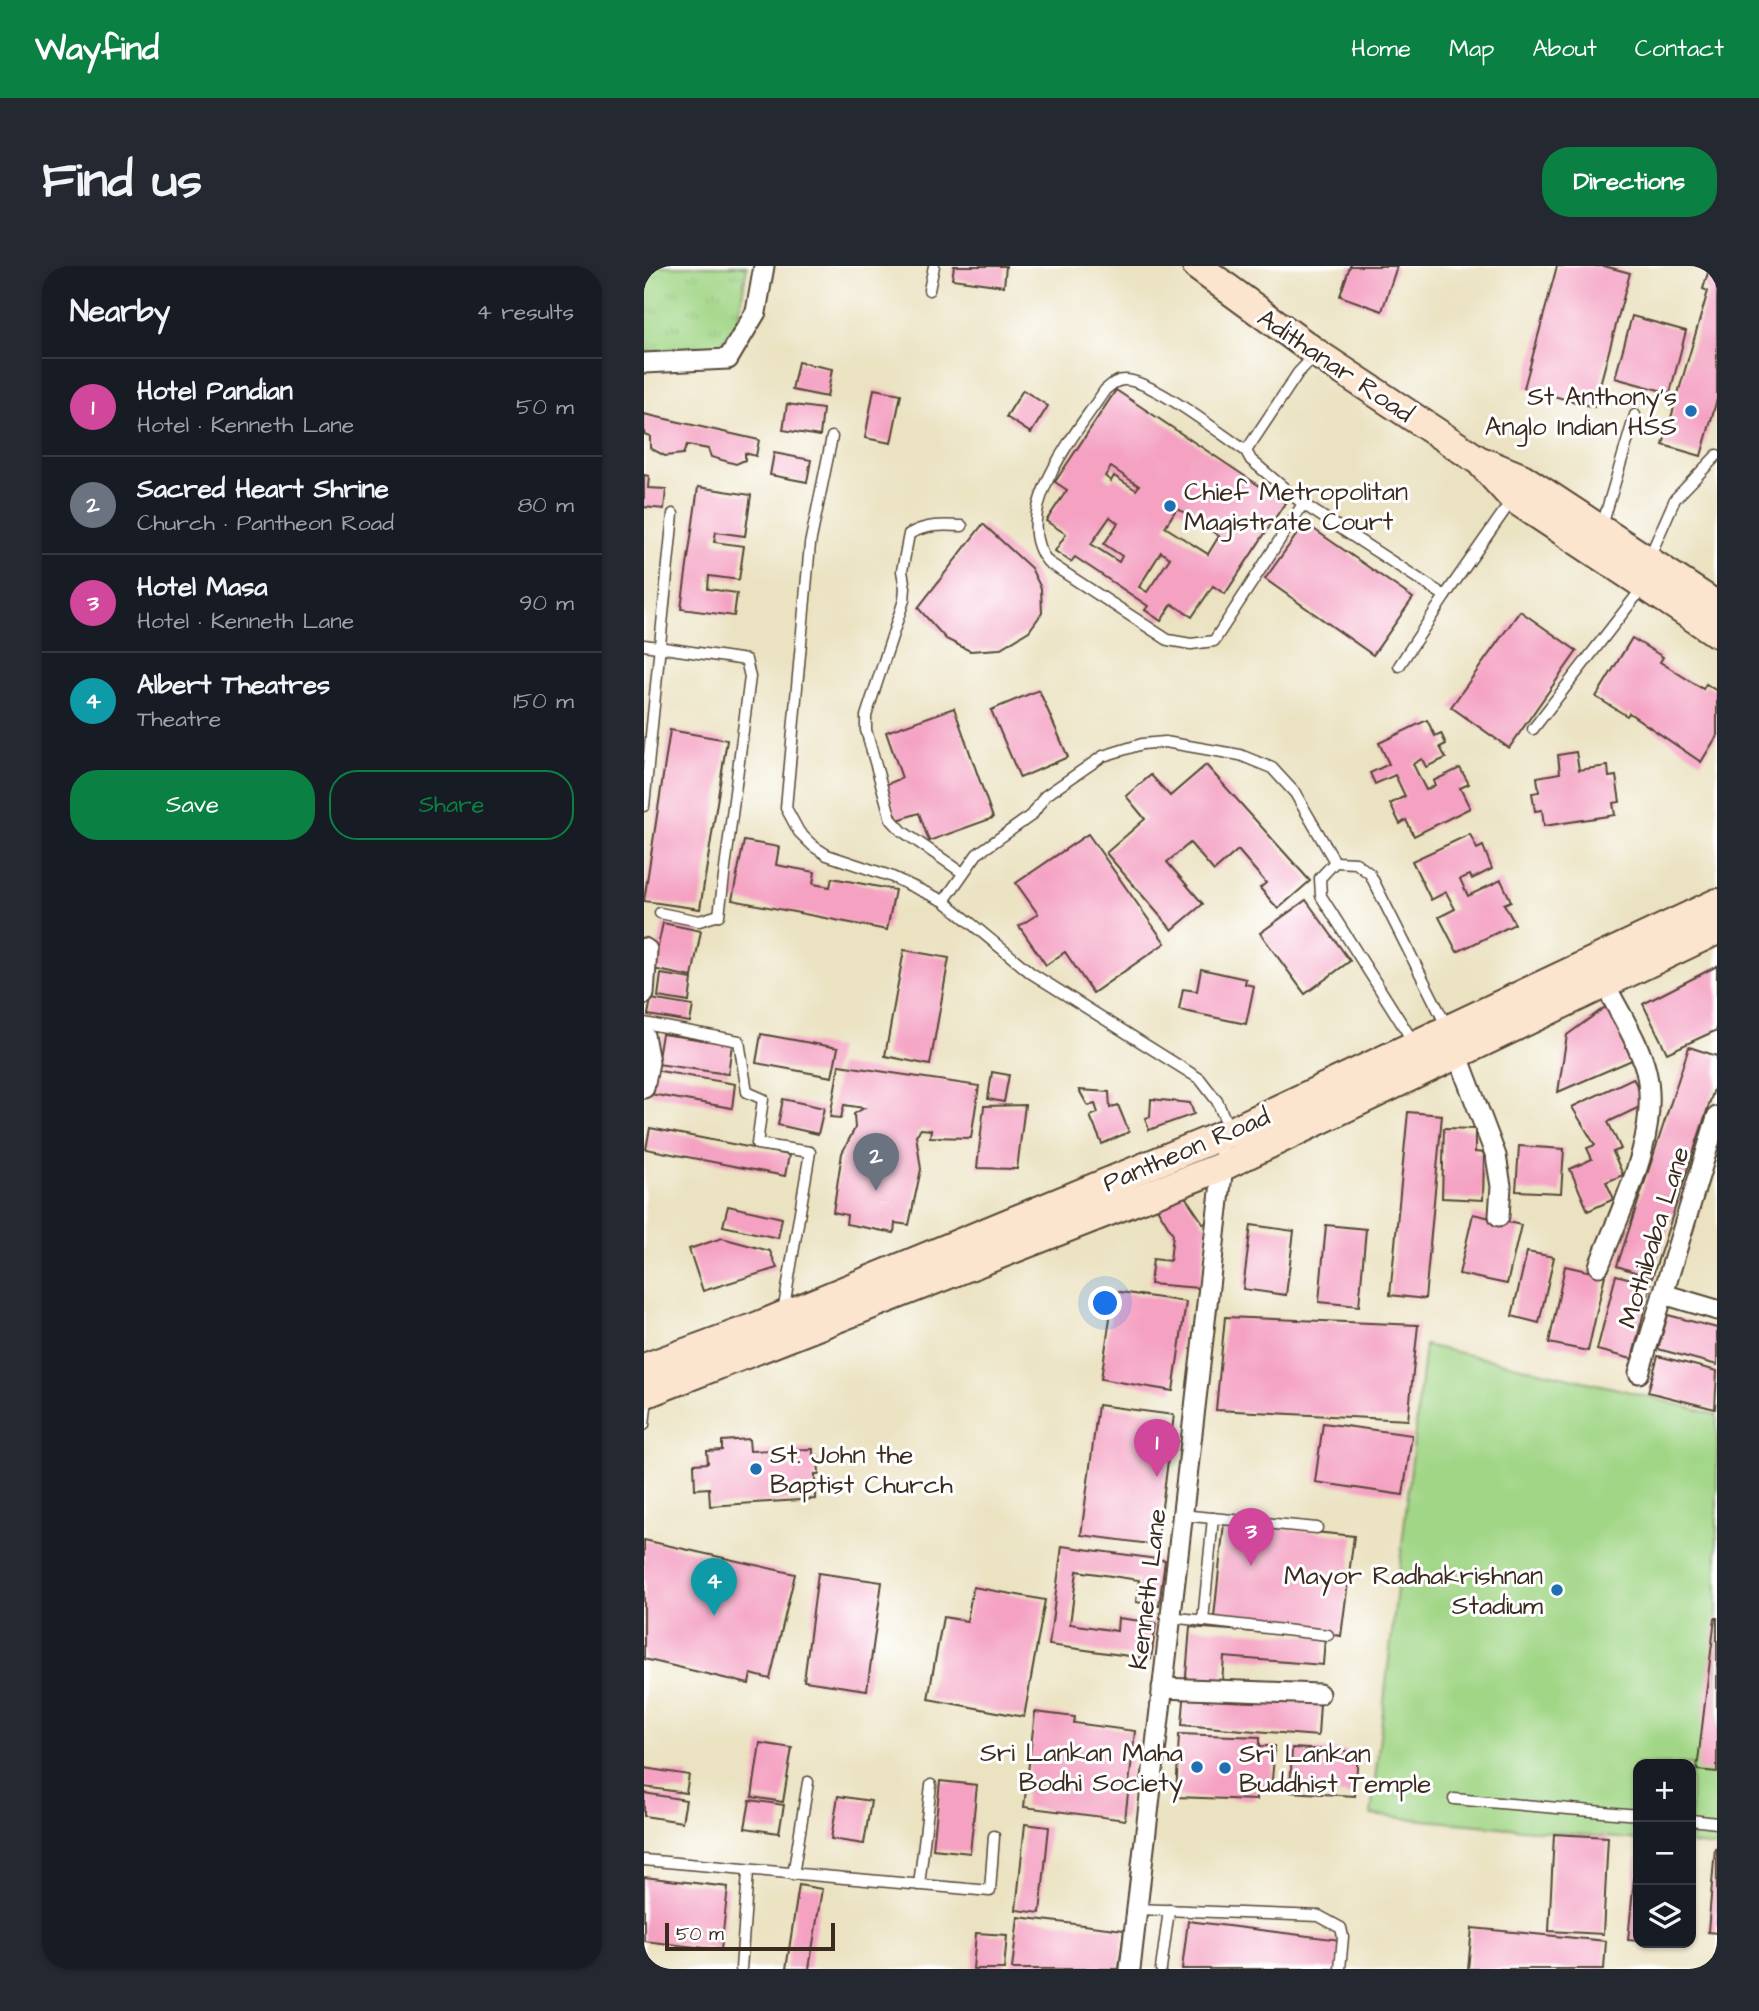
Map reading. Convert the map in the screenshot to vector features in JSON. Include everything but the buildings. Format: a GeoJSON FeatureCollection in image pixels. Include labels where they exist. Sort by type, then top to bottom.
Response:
{"type":"FeatureCollection","features":[{"type":"Feature","properties":{"kind":"main road","name":"Adithanar Road"},"geometry":{"type":"LineString","coordinates":[[1197,266],[1316,353],[1478,460],[1522,478],[1600,530],[1717,633]]}},
{"type":"Feature","properties":{"kind":"main road","name":"Adithanar Road"},"geometry":{"type":"LineString","coordinates":[[1478,460],[1513,498],[1647,573],[1717,606]]}},
{"type":"Feature","properties":{"kind":"main road","name":"Pantheon Road"},"geometry":{"type":"LineString","coordinates":[[645,1385],[783,1317],[1230,1132],[1717,904]]}},
{"type":"Feature","properties":{"kind":"main road","name":"Pantheon Road"},"geometry":{"type":"LineString","coordinates":[[645,1385],[1221,1167],[1717,930]]}},
{"type":"Feature","properties":{"kind":"street"},"geometry":{"type":"LineString","coordinates":[[644,363],[728,359],[756,312],[764,266]]}},
{"type":"Feature","properties":{"kind":"street"},"geometry":{"type":"LineString","coordinates":[[644,994],[646,949]]}},
{"type":"Feature","properties":{"kind":"street"},"geometry":{"type":"LineString","coordinates":[[1599,1266],[1646,1137],[1651,1104],[1645,1069],[1605,984]]}},
{"type":"Feature","properties":{"kind":"street"},"geometry":{"type":"LineString","coordinates":[[1448,1029],[1496,1156],[1501,1186],[1499,1216]]}},
{"type":"Feature","properties":{"kind":"street"},"geometry":{"type":"LineString","coordinates":[[644,1035],[644,1087]]}},
{"type":"Feature","properties":{"kind":"street","name":"Mothibaba Lane"},"geometry":{"type":"LineString","coordinates":[[1639,1373],[1717,1117]]}},
{"type":"Feature","properties":{"kind":"street","name":"Kenneth Lane"},"geometry":{"type":"LineString","coordinates":[[1130,1969],[1221,1167],[1230,1132]]}},
{"type":"Feature","properties":{"kind":"street"},"geometry":{"type":"LineString","coordinates":[[1663,1294],[1717,1310]]}},
{"type":"Feature","properties":{"kind":"street"},"geometry":{"type":"LineString","coordinates":[[1162,1688],[1320,1694]]}},
{"type":"Feature","properties":{"kind":"lane"},"geometry":{"type":"LineString","coordinates":[[929,290],[934,266]]}},
{"type":"Feature","properties":{"kind":"lane"},"geometry":{"type":"LineString","coordinates":[[1246,451],[1298,373],[1316,353]]}},
{"type":"Feature","properties":{"kind":"lane"},"geometry":{"type":"LineString","coordinates":[[1303,504],[1222,631],[1214,640],[1204,643],[1168,640],[1048,562],[1036,544],[1041,494],[1049,475],[1105,390],[1116,382],[1126,380],[1146,384],[1246,451],[1251,460],[1303,504],[1445,596]]}},
{"type":"Feature","properties":{"kind":"lane"},"geometry":{"type":"LineString","coordinates":[[1600,530],[1634,415]]}},
{"type":"Feature","properties":{"kind":"lane"},"geometry":{"type":"LineString","coordinates":[[832,437],[810,544],[786,808],[799,832],[827,855],[890,876],[944,901],[1031,973],[1200,1080],[1217,1101],[1230,1132]]}},
{"type":"Feature","properties":{"kind":"lane"},"geometry":{"type":"LineString","coordinates":[[1533,729],[1647,573],[1675,499],[1717,455]]}},
{"type":"Feature","properties":{"kind":"lane"},"geometry":{"type":"LineString","coordinates":[[1399,666],[1513,498]]}},
{"type":"Feature","properties":{"kind":"lane"},"geometry":{"type":"LineString","coordinates":[[644,804],[650,722],[661,647],[673,514]]}},
{"type":"Feature","properties":{"kind":"lane"},"geometry":{"type":"LineString","coordinates":[[962,526],[922,526],[909,534],[902,571],[904,600],[866,716],[866,730],[891,819],[902,831],[963,873]]}},
{"type":"Feature","properties":{"kind":"lane"},"geometry":{"type":"LineString","coordinates":[[644,645],[746,660],[750,677],[719,915],[699,921],[660,913]]}},
{"type":"Feature","properties":{"kind":"lane"},"geometry":{"type":"LineString","coordinates":[[944,901],[977,854],[1031,815],[1045,796],[1103,756],[1142,744],[1165,742],[1240,755],[1272,768],[1295,793],[1335,862]]}},
{"type":"Feature","properties":{"kind":"lane"},"geometry":{"type":"LineString","coordinates":[[1415,1045],[1321,896],[1320,877],[1335,862],[1356,863],[1370,874],[1448,1029]]}},
{"type":"Feature","properties":{"kind":"lane"},"geometry":{"type":"LineString","coordinates":[[644,1023],[739,1041],[747,1092],[763,1099],[757,1144],[810,1152],[783,1317]]}},
{"type":"Feature","properties":{"kind":"lane"},"geometry":{"type":"LineString","coordinates":[[644,1425],[645,1385]]}},
{"type":"Feature","properties":{"kind":"lane"},"geometry":{"type":"LineString","coordinates":[[1181,1515],[1317,1528]]}},
{"type":"Feature","properties":{"kind":"lane"},"geometry":{"type":"LineString","coordinates":[[1203,1621],[1213,1518]]}},
{"type":"Feature","properties":{"kind":"lane"},"geometry":{"type":"LineString","coordinates":[[1170,1617],[1328,1635]]}},
{"type":"Feature","properties":{"kind":"lane"},"geometry":{"type":"LineString","coordinates":[[793,1875],[808,1782]]}},
{"type":"Feature","properties":{"kind":"lane"},"geometry":{"type":"LineString","coordinates":[[919,1885],[931,1785]]}},
{"type":"Feature","properties":{"kind":"lane"},"geometry":{"type":"LineString","coordinates":[[1454,1799],[1633,1815]]}},
{"type":"Feature","properties":{"kind":"lane"},"geometry":{"type":"LineString","coordinates":[[1696,1821],[1717,1823]]}},
{"type":"Feature","properties":{"kind":"lane"},"geometry":{"type":"LineString","coordinates":[[644,1860],[748,1872],[990,1891],[994,1836]]}},
{"type":"Feature","properties":{"kind":"lane"},"geometry":{"type":"LineString","coordinates":[[741,1969],[748,1872]]}},
{"type":"Feature","properties":{"kind":"lane"},"geometry":{"type":"LineString","coordinates":[[1137,1909],[1319,1916],[1341,1928],[1343,1937],[1340,1969]]}},
{"type":"Feature","properties":{"kind":"lane"},"geometry":{"type":"LineString","coordinates":[[1161,1969],[1169,1910]]}},
{"type":"Feature","properties":{"kind":"green space"},"geometry":{"type":"Polygon","coordinates":[[[644,266],[747,266],[738,321],[720,345],[644,352],[644,266]]]}},
{"type":"Feature","properties":{"kind":"green space","name":"Mayor Radhakrishnan Stadium"},"geometry":{"type":"Polygon","coordinates":[[[1425,1345],[1623,1390],[1717,1415],[1717,1847],[1696,1845],[1696,1759],[1633,1759],[1633,1840],[1371,1815],[1425,1345]]]}},
{"type":"Feature","properties":{"kind":"place","name":"St Anthony's Anglo Indian HSS"},"geometry":{"type":"Point","coordinates":[1691,411]}},
{"type":"Feature","properties":{"kind":"place","name":"Chief Metropolitan Magistrate Court"},"geometry":{"type":"Point","coordinates":[1170,506]}},
{"type":"Feature","properties":{"kind":"place","name":"Sacred Heart Shrine"},"geometry":{"type":"Point","coordinates":[876,1191]}},
{"type":"Feature","properties":{"kind":"place","name":"St. John the Baptist Church"},"geometry":{"type":"Point","coordinates":[756,1469]}},
{"type":"Feature","properties":{"kind":"place","name":"Hotel Pandian"},"geometry":{"type":"Point","coordinates":[1157,1477]}},
{"type":"Feature","properties":{"kind":"place","name":"Hotel Masa"},"geometry":{"type":"Point","coordinates":[1251,1566]}},
{"type":"Feature","properties":{"kind":"place","name":"Mayor Radhakrishnan Stadium"},"geometry":{"type":"Point","coordinates":[1557,1590]}},
{"type":"Feature","properties":{"kind":"place","name":"Albert Theatres"},"geometry":{"type":"Point","coordinates":[714,1616]}},
{"type":"Feature","properties":{"kind":"place","name":"Sri Lankan Maha Bodhi Society"},"geometry":{"type":"Point","coordinates":[1197,1767]}},
{"type":"Feature","properties":{"kind":"place","name":"Sri Lankan Buddhist Temple"},"geometry":{"type":"Point","coordinates":[1225,1768]}}]}
